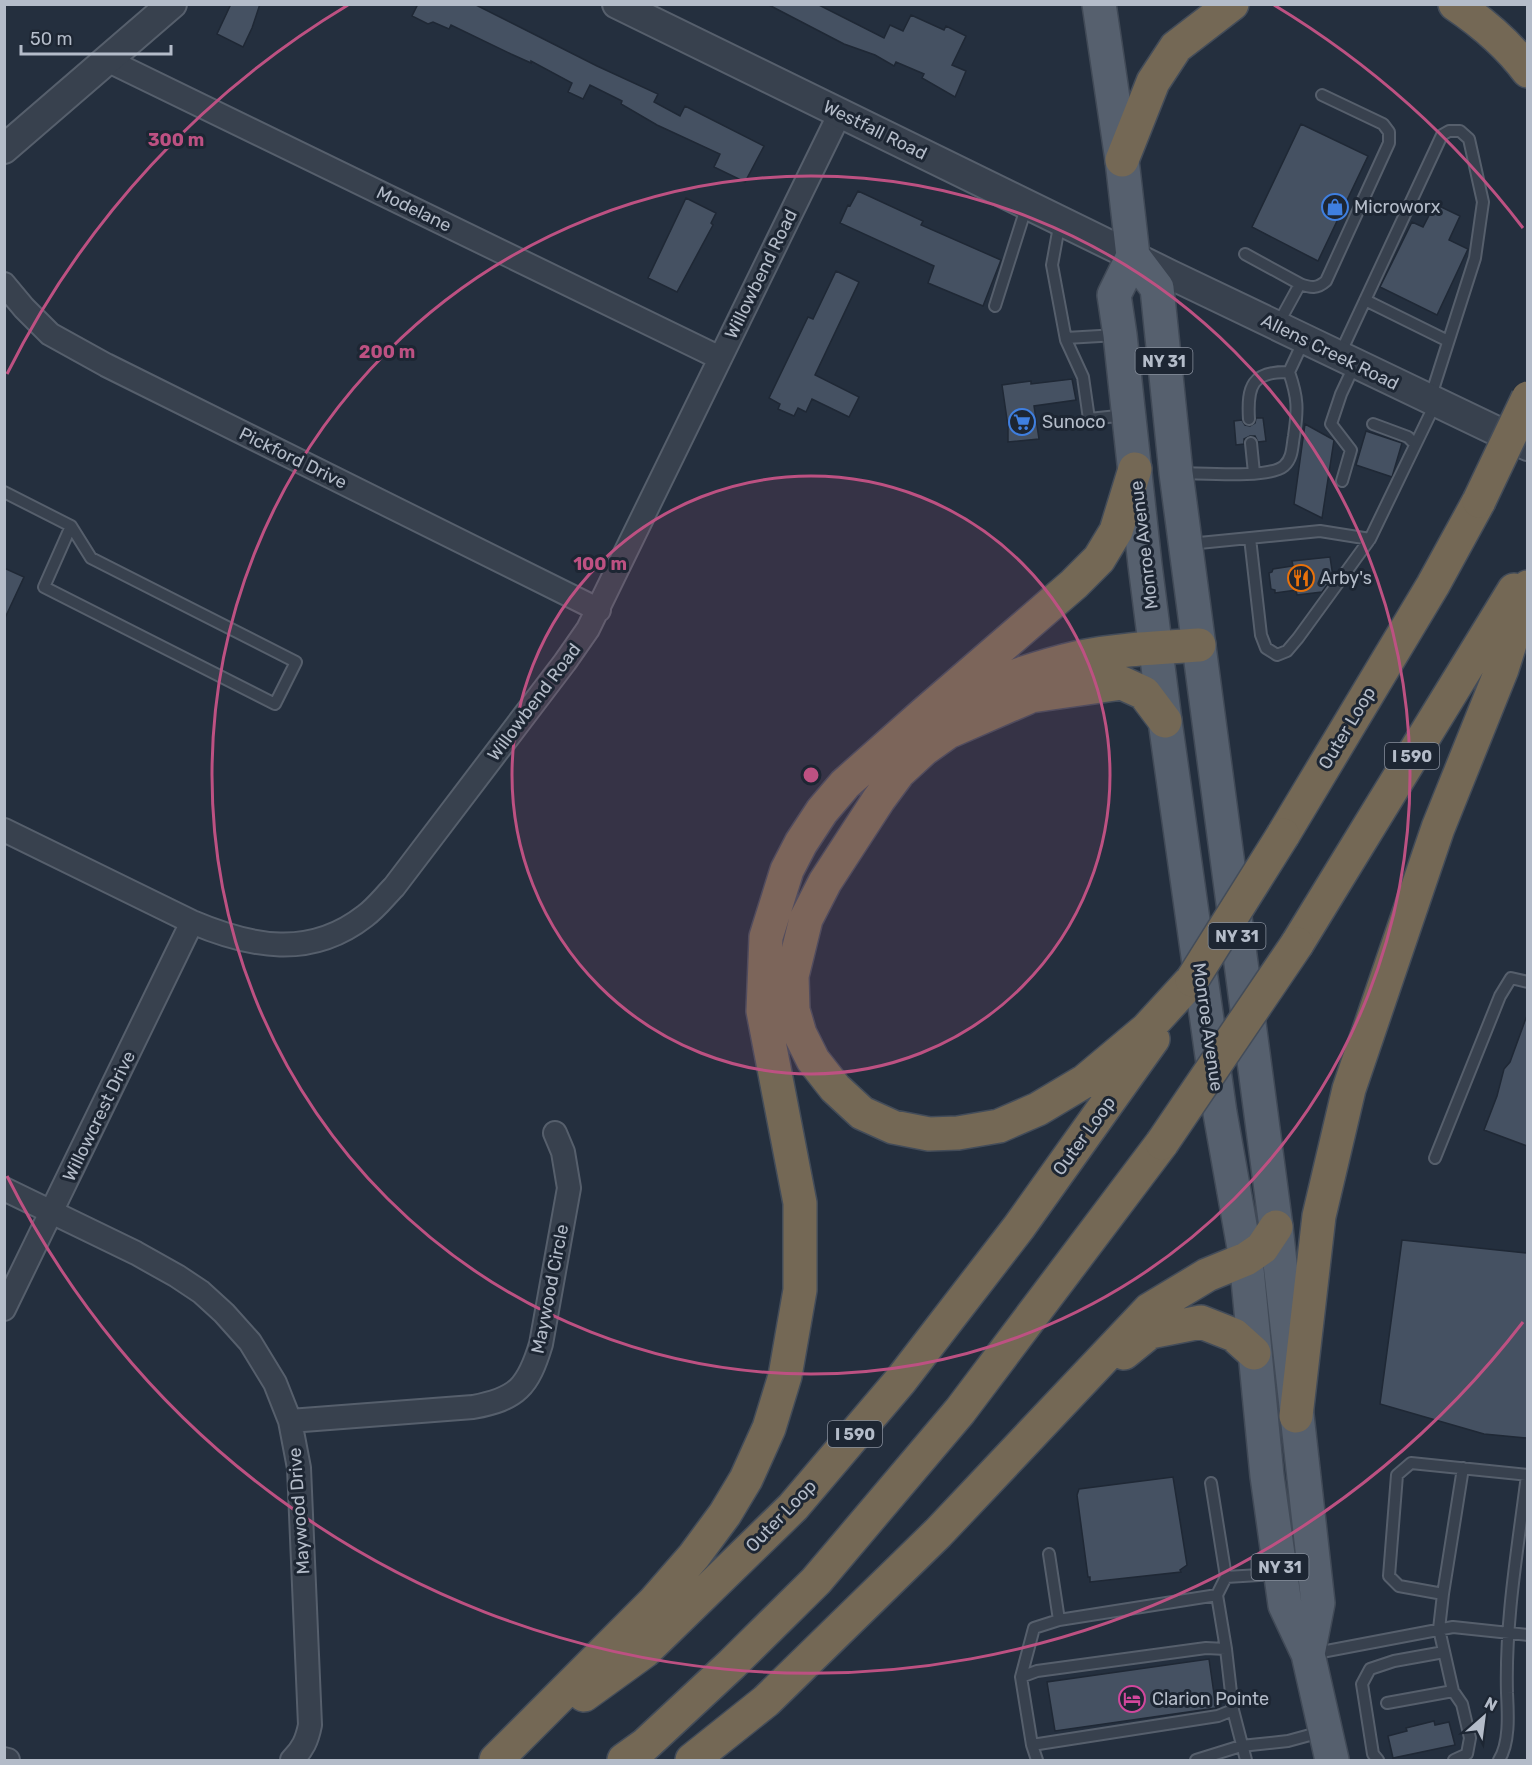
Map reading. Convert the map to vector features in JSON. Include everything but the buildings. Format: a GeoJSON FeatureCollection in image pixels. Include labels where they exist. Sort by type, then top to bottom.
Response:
{"type":"FeatureCollection","features":[{"type":"Feature","properties":{"kind":"highway"},"geometry":{"type":"LineString","coordinates":[[1122,160],[1153,82],[1176,47],[1232,4]]}},
{"type":"Feature","properties":{"kind":"highway"},"geometry":{"type":"LineString","coordinates":[[1455,4],[1479,21],[1516,55],[1527,71]]}},
{"type":"Feature","properties":{"kind":"highway","name":"Outer Loop"},"geometry":{"type":"LineString","coordinates":[[496,1761],[645,1651],[793,1507],[908,1371],[1019,1227],[1148,1038],[1192,980],[1283,835],[1433,585],[1479,501],[1527,398]]}},
{"type":"Feature","properties":{"kind":"highway"},"geometry":{"type":"LineString","coordinates":[[496,1761],[653,1603],[694,1556],[725,1514],[746,1479],[768,1428],[785,1376],[800,1290],[800,1203],[763,1011],[766,937],[787,870],[822,811],[845,784],[925,712],[1074,585],[1099,559],[1116,531],[1135,469]]}},
{"type":"Feature","properties":{"kind":"highway","name":"I 590"},"geometry":{"type":"LineString","coordinates":[[624,1761],[645,1745],[732,1664],[816,1581],[960,1411],[1162,1143],[1297,944],[1527,568]]}},
{"type":"Feature","properties":{"kind":"highway"},"geometry":{"type":"LineString","coordinates":[[1296,1416],[1318,1216],[1349,1089],[1438,828],[1502,669],[1527,587]]}},
{"type":"Feature","properties":{"kind":"highway"},"geometry":{"type":"LineString","coordinates":[[925,712],[1000,680],[1080,657],[1135,649],[1199,645]]}},
{"type":"Feature","properties":{"kind":"highway"},"geometry":{"type":"LineString","coordinates":[[1148,1038],[1085,1081],[1038,1109],[999,1126],[958,1133],[929,1134],[893,1127],[862,1113],[835,1088],[813,1060],[800,1034],[793,1010],[792,976],[806,919],[825,882],[899,772],[924,748],[948,732],[1031,696],[1122,683],[1144,693],[1165,721]]}},
{"type":"Feature","properties":{"kind":"highway"},"geometry":{"type":"LineString","coordinates":[[692,1761],[766,1701],[938,1533],[1149,1310],[1207,1275],[1246,1258],[1262,1248],[1276,1227]]}},
{"type":"Feature","properties":{"kind":"highway"},"geometry":{"type":"LineString","coordinates":[[1071,1391],[1150,1332],[1201,1322],[1234,1335],[1254,1353]]}},
{"type":"Feature","properties":{"kind":"main road"},"geometry":{"type":"LineString","coordinates":[[1099,9],[1122,160],[1133,256]]}},
{"type":"Feature","properties":{"kind":"main road","name":"Monroe Avenue"},"geometry":{"type":"LineString","coordinates":[[1308,1654],[1318,1604],[1276,1227],[1176,473],[1157,288],[1133,256],[1114,295],[1165,721],[1220,1113],[1246,1258],[1267,1476],[1285,1605],[1308,1654],[1328,1746]]}},
{"type":"Feature","properties":{"kind":"street"},"geometry":{"type":"LineString","coordinates":[[4,149],[172,4]]}},
{"type":"Feature","properties":{"kind":"street","name":"Westfall Road"},"geometry":{"type":"LineString","coordinates":[[617,4],[1133,256]]}},
{"type":"Feature","properties":{"kind":"street","name":"Modelane"},"geometry":{"type":"LineString","coordinates":[[107,60],[720,358]]}},
{"type":"Feature","properties":{"kind":"street","name":"Willowbend Road"},"geometry":{"type":"LineString","coordinates":[[4,830],[192,922],[222,935],[245,941],[267,945],[314,942],[336,934],[367,915],[394,886],[588,629],[840,113]]}},
{"type":"Feature","properties":{"kind":"street","name":"Allens Creek Road"},"geometry":{"type":"LineString","coordinates":[[1133,256],[1527,446]]}},
{"type":"Feature","properties":{"kind":"street","name":"Pickford Drive"},"geometry":{"type":"LineString","coordinates":[[4,284],[50,334],[106,365],[599,610]]}},
{"type":"Feature","properties":{"kind":"street","name":"Willowcrest Drive"},"geometry":{"type":"LineString","coordinates":[[4,1309],[192,922]]}},
{"type":"Feature","properties":{"kind":"street","name":"Maywood Circle"},"geometry":{"type":"LineString","coordinates":[[290,1420],[473,1407],[494,1403],[514,1393],[527,1381],[541,1344],[568,1202],[568,1175],[563,1152],[555,1133]]}},
{"type":"Feature","properties":{"kind":"street","name":"Maywood Drive"},"geometry":{"type":"LineString","coordinates":[[4,1189],[146,1259],[201,1292],[224,1312],[257,1352],[275,1383],[290,1420],[299,1468],[310,1725],[307,1741],[292,1761]]}},
{"type":"Feature","properties":{"kind":"lane"},"geometry":{"type":"LineString","coordinates":[[1245,254],[1300,284],[1314,288],[1326,280],[1389,143],[1389,132],[1383,124],[1322,95]]}},
{"type":"Feature","properties":{"kind":"lane"},"geometry":{"type":"LineString","coordinates":[[1250,537],[1261,635],[1266,648],[1277,655],[1287,651],[1370,539],[1433,401],[1448,341],[1475,258],[1483,202],[1468,139],[1460,131],[1449,131],[1442,135],[1365,300],[1331,424],[1351,450],[1342,481]]}},
{"type":"Feature","properties":{"kind":"lane"},"geometry":{"type":"LineString","coordinates":[[995,306],[1027,205]]}},
{"type":"Feature","properties":{"kind":"lane"},"geometry":{"type":"LineString","coordinates":[[1060,221],[1052,265],[1066,338],[1083,377],[1089,419],[1129,415]]}},
{"type":"Feature","properties":{"kind":"lane"},"geometry":{"type":"LineString","coordinates":[[1277,326],[1300,284]]}},
{"type":"Feature","properties":{"kind":"lane"},"geometry":{"type":"LineString","coordinates":[[1365,300],[1448,341]]}},
{"type":"Feature","properties":{"kind":"lane"},"geometry":{"type":"LineString","coordinates":[[1066,338],[1120,334]]}},
{"type":"Feature","properties":{"kind":"lane"},"geometry":{"type":"LineString","coordinates":[[1176,473],[1254,473],[1272,471],[1284,466],[1291,457],[1298,408],[1289,372],[1304,339]]}},
{"type":"Feature","properties":{"kind":"lane"},"geometry":{"type":"LineString","coordinates":[[1249,419],[1248,393],[1253,383],[1261,376],[1273,372],[1289,372]]}},
{"type":"Feature","properties":{"kind":"lane"},"geometry":{"type":"LineString","coordinates":[[1373,424],[1407,437],[1415,444]]}},
{"type":"Feature","properties":{"kind":"lane"},"geometry":{"type":"LineString","coordinates":[[1251,443],[1254,473]]}},
{"type":"Feature","properties":{"kind":"lane"},"geometry":{"type":"LineString","coordinates":[[4,492],[71,526],[91,558],[296,662],[275,704],[44,587],[71,526]]}},
{"type":"Feature","properties":{"kind":"lane"},"geometry":{"type":"LineString","coordinates":[[1185,544],[1320,531],[1370,539]]}},
{"type":"Feature","properties":{"kind":"lane"},"geometry":{"type":"LineString","coordinates":[[1436,1158],[1500,996],[1511,978],[1527,982]]}},
{"type":"Feature","properties":{"kind":"lane"},"geometry":{"type":"LineString","coordinates":[[1443,1594],[1400,1586],[1389,1576],[1397,1475],[1411,1463],[1527,1475],[1507,1634],[1507,1732],[1499,1761]]}},
{"type":"Feature","properties":{"kind":"lane"},"geometry":{"type":"LineString","coordinates":[[1454,1761],[1467,1754],[1470,1738],[1462,1704],[1453,1691],[1440,1629],[1443,1594],[1463,1468]]}},
{"type":"Feature","properties":{"kind":"lane"},"geometry":{"type":"LineString","coordinates":[[1211,1483],[1226,1577],[1217,1594],[1233,1710],[1246,1761]]}},
{"type":"Feature","properties":{"kind":"lane"},"geometry":{"type":"LineString","coordinates":[[1049,1554],[1059,1620]]}},
{"type":"Feature","properties":{"kind":"lane"},"geometry":{"type":"LineString","coordinates":[[1226,1577],[1281,1574]]}},
{"type":"Feature","properties":{"kind":"lane"},"geometry":{"type":"LineString","coordinates":[[1037,1761],[1021,1677],[1034,1628],[1059,1620],[1217,1594]]}},
{"type":"Feature","properties":{"kind":"lane"},"geometry":{"type":"LineString","coordinates":[[1308,1654],[1453,1627],[1527,1635]]}},
{"type":"Feature","properties":{"kind":"lane"},"geometry":{"type":"LineString","coordinates":[[1021,1677],[1037,1671],[1206,1648],[1226,1648]]}},
{"type":"Feature","properties":{"kind":"lane"},"geometry":{"type":"LineString","coordinates":[[1378,1761],[1373,1754],[1362,1684],[1370,1669],[1394,1661],[1444,1652]]}},
{"type":"Feature","properties":{"kind":"lane"},"geometry":{"type":"LineString","coordinates":[[1387,1703],[1453,1691]]}},
{"type":"Feature","properties":{"kind":"lane"},"geometry":{"type":"LineString","coordinates":[[1032,1744],[1218,1716],[1233,1710]]}},
{"type":"Feature","properties":{"kind":"lane"},"geometry":{"type":"LineString","coordinates":[[1196,1761],[1241,1746],[1288,1741],[1328,1746]]}},
{"type":"Feature","properties":{"kind":"place","name":"Microworx"},"geometry":{"type":"Point","coordinates":[1335,207]}},
{"type":"Feature","properties":{"kind":"place","name":"Sunoco"},"geometry":{"type":"Point","coordinates":[1022,422]}},
{"type":"Feature","properties":{"kind":"place","name":"Arby's"},"geometry":{"type":"Point","coordinates":[1301,578]}},
{"type":"Feature","properties":{"kind":"place","name":"Clarion Pointe"},"geometry":{"type":"Point","coordinates":[1132,1699]}}]}
